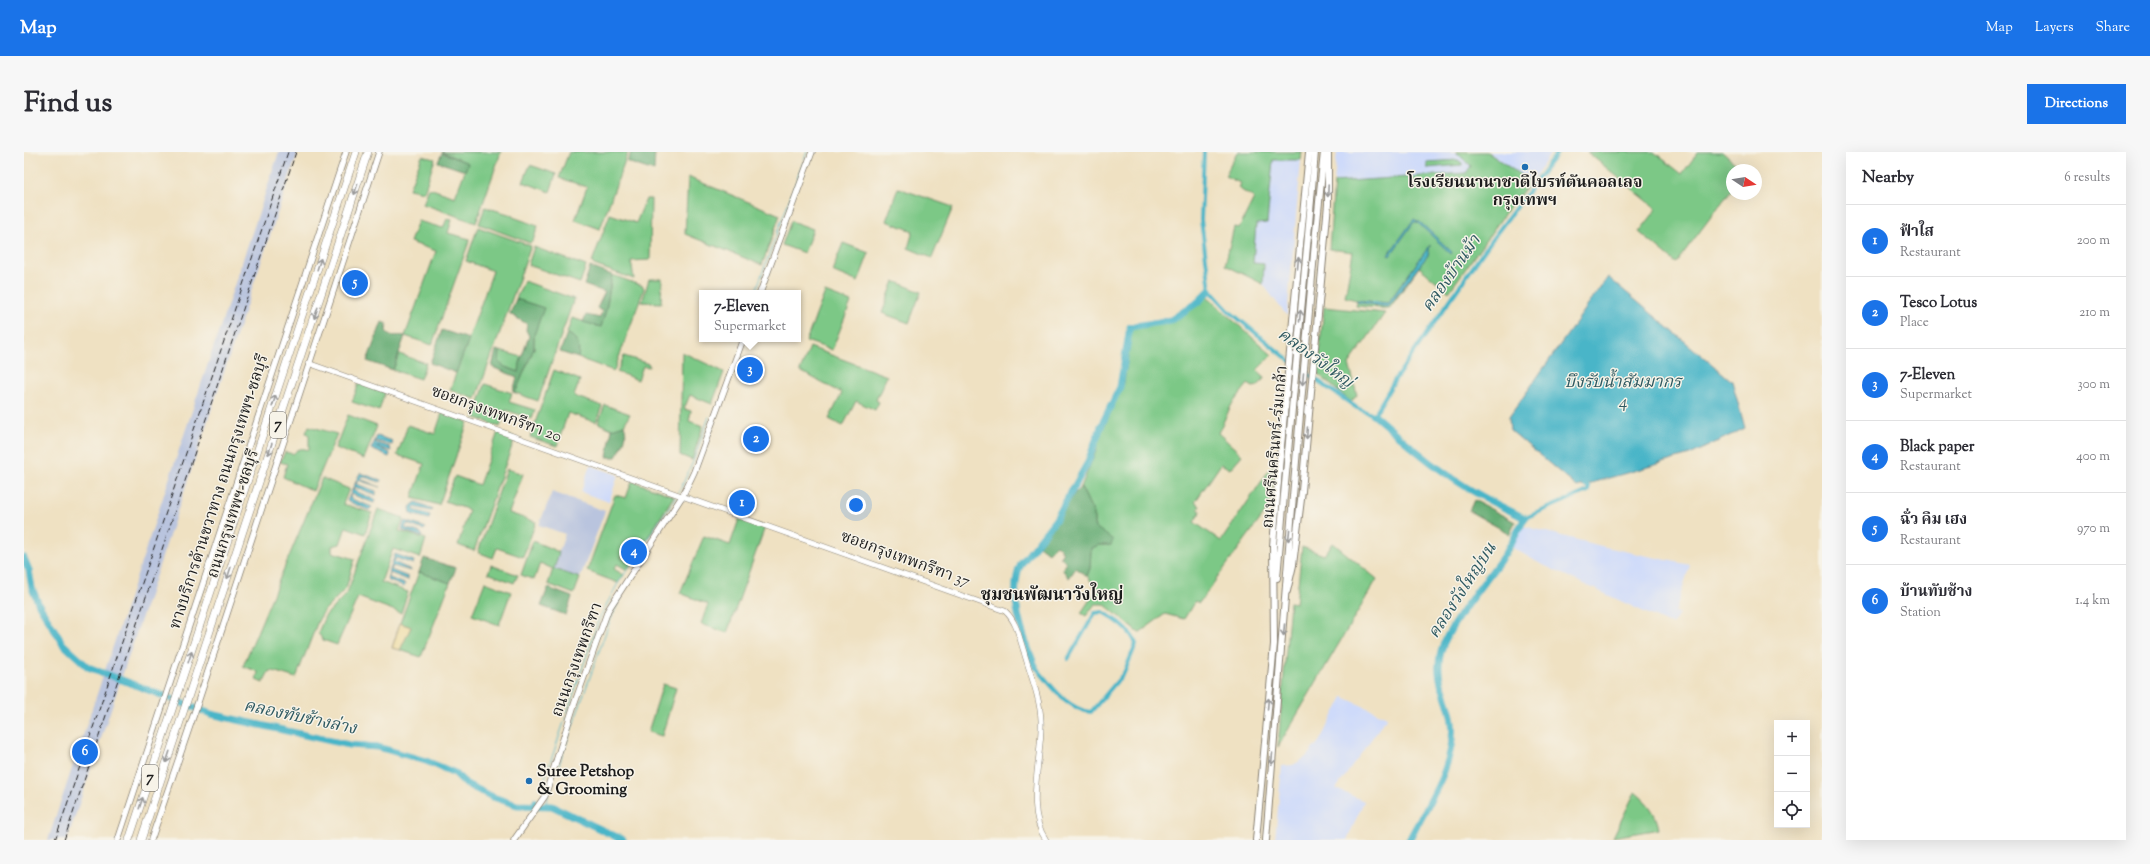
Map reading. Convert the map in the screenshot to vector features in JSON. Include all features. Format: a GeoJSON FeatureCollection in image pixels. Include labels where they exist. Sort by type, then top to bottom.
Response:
{"type":"FeatureCollection","features":[{"type":"Feature","properties":{"kind":"highway","name":"ถนนกรุงเทพฯ-ชลบุรี"},"geometry":{"type":"LineString","coordinates":[[129,840],[356,152]]}},
{"type":"Feature","properties":{"kind":"highway","name":"ถนนกรุงเทพฯ-ชลบุรี"},"geometry":{"type":"LineString","coordinates":[[141,840],[368,152]]}},
{"type":"Feature","properties":{"kind":"main road","name":"ทางบริการด้านขวาทาง ถนนกรุงเทพฯ-ชลบุรี"},"geometry":{"type":"LineString","coordinates":[[118,840],[346,152]]}},
{"type":"Feature","properties":{"kind":"main road"},"geometry":{"type":"LineString","coordinates":[[151,840],[191,724],[308,363],[379,152]]}},
{"type":"Feature","properties":{"kind":"main road"},"geometry":{"type":"LineString","coordinates":[[761,290],[812,152]]}},
{"type":"Feature","properties":{"kind":"main road","name":"ถนนศรีนครินทร์-ร่มเกล้า"},"geometry":{"type":"LineString","coordinates":[[1256,840],[1274,644],[1273,546],[1286,377],[1309,152]]}},
{"type":"Feature","properties":{"kind":"main road","name":"ถนนศรีนครินทร์-ร่มเกล้า"},"geometry":{"type":"LineString","coordinates":[[1274,601],[1315,152]]}},
{"type":"Feature","properties":{"kind":"main road","name":"ถนนศรีนครินทร์-ร่มเกล้า"},"geometry":{"type":"LineString","coordinates":[[1266,840],[1287,591],[1286,565],[1324,152]]}},
{"type":"Feature","properties":{"kind":"main road","name":"ถนนศรีนครินทร์-ร่มเกล้า"},"geometry":{"type":"LineString","coordinates":[[1287,591],[1293,565],[1298,524],[1328,204],[1328,152]]}},
{"type":"Feature","properties":{"kind":"main road"},"geometry":{"type":"LineString","coordinates":[[1292,323],[1298,332],[1304,334],[1309,332],[1316,322]]}},
{"type":"Feature","properties":{"kind":"main road","name":"ถนนกรุงเทพกรีฑา"},"geometry":{"type":"LineString","coordinates":[[514,840],[543,800],[605,617],[617,594],[694,472],[742,342]]}},
{"type":"Feature","properties":{"kind":"main road"},"geometry":{"type":"LineString","coordinates":[[1284,413],[1291,404],[1303,407],[1308,414]]}},
{"type":"Feature","properties":{"kind":"street","name":"ซอยกรุงเทพกรีฑา 20"},"geometry":{"type":"LineString","coordinates":[[308,363],[679,494]]}},
{"type":"Feature","properties":{"kind":"street","name":"ซอยกรุงเทพกรีฑา 37"},"geometry":{"type":"LineString","coordinates":[[679,494],[996,607],[1010,616],[1016,624],[1040,709],[1041,731],[1036,779],[1036,820],[1040,831],[1046,840]]}},
{"type":"Feature","properties":{"kind":"shaded area"},"geometry":{"type":"Polygon","coordinates":[[[279,152],[298,152],[67,840],[48,840],[279,152]]]}},
{"type":"Feature","properties":{"kind":"shaded area"},"geometry":{"type":"Polygon","coordinates":[[[1337,152],[1456,152],[1472,166],[1466,173],[1334,182],[1337,152]]]}},
{"type":"Feature","properties":{"kind":"shaded area","name":"โรงเรียนนานาชาติไบรท์ตันคอลเลจ กรุงเทพฯ"},"geometry":{"type":"Polygon","coordinates":[[[1488,152],[1552,152],[1531,182],[1488,152]]]}},
{"type":"Feature","properties":{"kind":"shaded area"},"geometry":{"type":"Polygon","coordinates":[[[1273,160],[1301,160],[1287,316],[1263,284],[1264,264],[1253,264],[1256,223],[1267,223],[1273,160]]]}},
{"type":"Feature","properties":{"kind":"shaded area"},"geometry":{"type":"Polygon","coordinates":[[[590,465],[618,475],[609,502],[581,492],[590,465]]]}},
{"type":"Feature","properties":{"kind":"shaded area"},"geometry":{"type":"Polygon","coordinates":[[[552,492],[605,511],[580,578],[553,569],[565,534],[539,525],[552,492]]]}},
{"type":"Feature","properties":{"kind":"shaded area"},"geometry":{"type":"Polygon","coordinates":[[[1523,526],[1605,547],[1690,565],[1675,612],[1679,614],[1672,625],[1539,563],[1511,546],[1523,526]]]}},
{"type":"Feature","properties":{"kind":"shaded area"},"geometry":{"type":"Polygon","coordinates":[[[1343,697],[1387,717],[1336,789],[1364,801],[1347,840],[1275,840],[1282,766],[1293,765],[1305,758],[1319,742],[1343,697]]]}},
{"type":"Feature","properties":{"kind":"green space"},"geometry":{"type":"Polygon","coordinates":[[[442,152],[501,152],[476,223],[423,204],[429,188],[455,197],[468,163],[442,152]]]}},
{"type":"Feature","properties":{"kind":"green space"},"geometry":{"type":"Polygon","coordinates":[[[569,152],[628,152],[600,229],[575,220],[587,187],[559,178],[569,152]]]}},
{"type":"Feature","properties":{"kind":"green space"},"geometry":{"type":"Polygon","coordinates":[[[631,152],[655,152],[654,171],[627,162],[631,152]]]}},
{"type":"Feature","properties":{"kind":"green space"},"geometry":{"type":"Polygon","coordinates":[[[1237,152],[1302,152],[1301,160],[1273,160],[1267,223],[1256,224],[1253,263],[1264,264],[1263,284],[1225,265],[1234,227],[1239,228],[1254,198],[1238,188],[1240,183],[1225,176],[1237,152]]]}},
{"type":"Feature","properties":{"kind":"green space"},"geometry":{"type":"Polygon","coordinates":[[[1456,152],[1487,152],[1531,182],[1511,205],[1449,292],[1419,267],[1389,309],[1356,306],[1357,302],[1388,307],[1428,255],[1430,245],[1388,303],[1356,300],[1345,297],[1353,252],[1329,249],[1334,182],[1466,173],[1471,166],[1456,152]]]}},
{"type":"Feature","properties":{"kind":"green space"},"geometry":{"type":"Polygon","coordinates":[[[1587,152],[1654,152],[1682,174],[1698,152],[1722,152],[1736,164],[1726,164],[1726,197],[1676,263],[1639,232],[1657,209],[1587,152]]]}},
{"type":"Feature","properties":{"kind":"green space"},"geometry":{"type":"Polygon","coordinates":[[[442,153],[468,163],[465,171],[438,162],[442,153]]]}},
{"type":"Feature","properties":{"kind":"green space"},"geometry":{"type":"Polygon","coordinates":[[[422,156],[435,159],[424,192],[409,189],[422,156]]]}},
{"type":"Feature","properties":{"kind":"green space"},"geometry":{"type":"Polygon","coordinates":[[[1458,160],[1462,163],[1462,165],[1427,168],[1427,162],[1458,160]]]}},
{"type":"Feature","properties":{"kind":"green space"},"geometry":{"type":"Polygon","coordinates":[[[530,165],[556,174],[550,192],[523,182],[530,165]]]}},
{"type":"Feature","properties":{"kind":"green space"},"geometry":{"type":"Polygon","coordinates":[[[688,177],[780,215],[762,265],[685,234],[688,177]]]}},
{"type":"Feature","properties":{"kind":"green space"},"geometry":{"type":"Polygon","coordinates":[[[898,188],[953,207],[932,258],[908,248],[913,231],[886,221],[898,188]]]}},
{"type":"Feature","properties":{"kind":"green space"},"geometry":{"type":"Polygon","coordinates":[[[646,199],[651,199],[650,260],[631,261],[634,279],[594,265],[592,262],[610,214],[636,223],[646,199]]]}},
{"type":"Feature","properties":{"kind":"green space"},"geometry":{"type":"Polygon","coordinates":[[[485,207],[512,215],[513,217],[538,226],[533,241],[530,243],[479,224],[485,207]]]}},
{"type":"Feature","properties":{"kind":"green space"},"geometry":{"type":"Polygon","coordinates":[[[447,219],[452,220],[448,233],[470,239],[432,345],[405,336],[436,251],[410,242],[418,221],[443,228],[447,219]]]}},
{"type":"Feature","properties":{"kind":"green space"},"geometry":{"type":"Polygon","coordinates":[[[791,221],[813,229],[804,253],[782,245],[791,221]]]}},
{"type":"Feature","properties":{"kind":"green space"},"geometry":{"type":"Polygon","coordinates":[[[478,227],[531,246],[476,399],[450,390],[493,271],[466,261],[478,227]]]}},
{"type":"Feature","properties":{"kind":"green space"},"geometry":{"type":"Polygon","coordinates":[[[843,243],[869,253],[858,282],[832,271],[843,243]]]}},
{"type":"Feature","properties":{"kind":"green space"},"geometry":{"type":"Polygon","coordinates":[[[534,247],[586,266],[580,283],[528,265],[534,247]]]}},
{"type":"Feature","properties":{"kind":"green space"},"geometry":{"type":"Polygon","coordinates":[[[590,267],[612,275],[606,310],[601,327],[583,322],[586,315],[600,318],[602,311],[597,308],[605,292],[584,285],[590,267]]]}},
{"type":"Feature","properties":{"kind":"green space"},"geometry":{"type":"Polygon","coordinates":[[[612,275],[643,286],[644,289],[614,371],[578,358],[579,349],[576,340],[567,333],[572,318],[601,327],[606,310],[612,275]]]}},
{"type":"Feature","properties":{"kind":"green space"},"geometry":{"type":"Polygon","coordinates":[[[649,279],[662,279],[661,303],[642,302],[649,279]]]}},
{"type":"Feature","properties":{"kind":"green space"},"geometry":{"type":"Polygon","coordinates":[[[524,281],[574,299],[538,401],[513,392],[516,391],[534,348],[534,335],[543,308],[516,299],[524,281]]]}},
{"type":"Feature","properties":{"kind":"green space"},"geometry":{"type":"Polygon","coordinates":[[[894,281],[921,292],[909,323],[882,313],[894,281]]]}},
{"type":"Feature","properties":{"kind":"green space"},"geometry":{"type":"Polygon","coordinates":[[[825,292],[851,302],[832,350],[806,341],[825,292]]]}},
{"type":"Feature","properties":{"kind":"green space"},"geometry":{"type":"Polygon","coordinates":[[[1207,297],[1272,355],[1257,370],[1265,377],[1258,386],[1253,387],[1248,384],[1232,404],[1218,433],[1242,455],[1230,469],[1221,464],[1195,502],[1200,506],[1198,509],[1201,511],[1194,522],[1221,541],[1274,463],[1271,500],[1267,510],[1199,603],[1195,601],[1184,619],[1165,614],[1139,633],[1104,604],[1095,604],[1086,616],[1081,613],[1097,589],[1087,576],[1090,568],[1091,548],[1100,545],[1111,545],[1104,535],[1094,526],[1094,514],[1081,487],[1096,451],[1098,440],[1124,383],[1132,328],[1173,322],[1207,297]]]}},
{"type":"Feature","properties":{"kind":"green space"},"geometry":{"type":"Polygon","coordinates":[[[516,299],[544,308],[534,335],[534,348],[516,391],[513,392],[517,377],[492,367],[496,350],[500,351],[499,362],[505,367],[519,372],[520,362],[529,336],[526,330],[527,324],[510,314],[516,299]]]}},
{"type":"Feature","properties":{"kind":"green space"},"geometry":{"type":"Polygon","coordinates":[[[1324,307],[1385,313],[1349,364],[1357,395],[1351,402],[1317,373],[1324,307]]]}},
{"type":"Feature","properties":{"kind":"green space"},"geometry":{"type":"Polygon","coordinates":[[[382,322],[387,324],[386,331],[390,335],[405,336],[393,370],[367,361],[382,322]]]}},
{"type":"Feature","properties":{"kind":"green space"},"geometry":{"type":"Polygon","coordinates":[[[442,330],[469,339],[456,373],[430,363],[442,330]]]}},
{"type":"Feature","properties":{"kind":"green space"},"geometry":{"type":"Polygon","coordinates":[[[567,333],[576,340],[579,349],[578,358],[560,352],[567,333]]]}},
{"type":"Feature","properties":{"kind":"green space"},"geometry":{"type":"Polygon","coordinates":[[[810,347],[887,376],[876,400],[879,402],[875,410],[856,401],[843,426],[829,419],[842,393],[800,371],[810,347]]]}},
{"type":"Feature","properties":{"kind":"green space"},"geometry":{"type":"Polygon","coordinates":[[[500,351],[522,357],[519,372],[505,367],[499,361],[500,351]]]}},
{"type":"Feature","properties":{"kind":"green space"},"geometry":{"type":"Polygon","coordinates":[[[682,352],[724,372],[712,404],[690,395],[684,409],[691,411],[689,421],[703,426],[692,460],[680,455],[682,352]]]}},
{"type":"Feature","properties":{"kind":"green space"},"geometry":{"type":"Polygon","coordinates":[[[399,354],[426,363],[420,379],[393,370],[399,354]]]}},
{"type":"Feature","properties":{"kind":"green space"},"geometry":{"type":"Polygon","coordinates":[[[624,356],[649,364],[649,367],[643,366],[638,380],[617,372],[624,356]]]}},
{"type":"Feature","properties":{"kind":"green space"},"geometry":{"type":"Polygon","coordinates":[[[554,370],[580,380],[574,396],[602,406],[596,422],[568,413],[557,446],[530,437],[554,370]]]}},
{"type":"Feature","properties":{"kind":"green space"},"geometry":{"type":"Polygon","coordinates":[[[359,383],[385,392],[379,411],[352,402],[359,383]]]}},
{"type":"Feature","properties":{"kind":"green space"},"geometry":{"type":"Polygon","coordinates":[[[485,384],[512,393],[509,402],[535,410],[532,419],[506,410],[500,427],[474,417],[485,384]]]}},
{"type":"Feature","properties":{"kind":"green space"},"geometry":{"type":"Polygon","coordinates":[[[605,405],[630,414],[624,425],[612,429],[598,423],[605,405]]]}},
{"type":"Feature","properties":{"kind":"green space"},"geometry":{"type":"Polygon","coordinates":[[[442,413],[468,422],[439,505],[412,498],[424,464],[397,455],[408,425],[435,434],[442,413]]]}},
{"type":"Feature","properties":{"kind":"green space"},"geometry":{"type":"Polygon","coordinates":[[[348,415],[377,426],[364,459],[335,448],[348,415]]]}},
{"type":"Feature","properties":{"kind":"green space"},"geometry":{"type":"Polygon","coordinates":[[[624,425],[626,433],[624,441],[616,457],[607,457],[612,429],[624,425]]]}},
{"type":"Feature","properties":{"kind":"green space"},"geometry":{"type":"Polygon","coordinates":[[[309,426],[337,434],[313,491],[283,477],[287,464],[280,462],[285,452],[293,454],[300,449],[309,450],[309,435],[306,433],[309,426]]]}},
{"type":"Feature","properties":{"kind":"green space"},"geometry":{"type":"Polygon","coordinates":[[[498,432],[515,438],[474,551],[458,545],[469,510],[445,501],[455,476],[479,485],[498,432]]]}},
{"type":"Feature","properties":{"kind":"green space"},"geometry":{"type":"Polygon","coordinates":[[[507,469],[523,474],[509,513],[536,522],[523,557],[497,548],[493,558],[478,552],[507,469]]]}},
{"type":"Feature","properties":{"kind":"green space"},"geometry":{"type":"Polygon","coordinates":[[[322,478],[349,489],[343,504],[372,513],[365,534],[346,527],[340,544],[332,546],[332,552],[355,559],[346,588],[324,611],[318,621],[296,678],[269,671],[263,683],[256,680],[258,672],[243,666],[322,478]]]}},
{"type":"Feature","properties":{"kind":"green space"},"geometry":{"type":"Polygon","coordinates":[[[632,481],[674,496],[643,545],[632,541],[621,558],[634,561],[627,570],[617,564],[614,569],[624,575],[618,583],[587,571],[615,495],[626,498],[632,481]]]}},
{"type":"Feature","properties":{"kind":"green space"},"geometry":{"type":"Polygon","coordinates":[[[1081,487],[1094,514],[1094,526],[1113,540],[1111,545],[1100,545],[1091,548],[1090,568],[1087,576],[1076,568],[1069,578],[1062,569],[1067,563],[1060,557],[1063,552],[1056,545],[1048,553],[1039,546],[1074,494],[1081,487]]]}},
{"type":"Feature","properties":{"kind":"green space"},"geometry":{"type":"Polygon","coordinates":[[[1474,500],[1515,522],[1510,534],[1469,511],[1474,500]]]}},
{"type":"Feature","properties":{"kind":"green space"},"geometry":{"type":"Polygon","coordinates":[[[378,509],[404,518],[399,531],[426,539],[420,558],[393,549],[381,582],[408,592],[401,613],[358,597],[337,645],[323,640],[318,633],[325,616],[347,593],[378,509]]]}},
{"type":"Feature","properties":{"kind":"green space"},"geometry":{"type":"Polygon","coordinates":[[[739,519],[765,527],[727,633],[701,624],[708,604],[680,593],[704,536],[730,545],[739,519]]]}},
{"type":"Feature","properties":{"kind":"green space"},"geometry":{"type":"Polygon","coordinates":[[[533,541],[559,552],[554,569],[580,578],[574,594],[548,584],[553,569],[540,563],[534,580],[521,575],[533,541]]]}},
{"type":"Feature","properties":{"kind":"green space"},"geometry":{"type":"Polygon","coordinates":[[[1333,543],[1377,579],[1278,747],[1290,602],[1296,603],[1302,547],[1324,555],[1333,543]]]}},
{"type":"Feature","properties":{"kind":"green space"},"geometry":{"type":"Polygon","coordinates":[[[424,558],[456,568],[450,583],[419,572],[424,558]]]}},
{"type":"Feature","properties":{"kind":"green space"},"geometry":{"type":"Polygon","coordinates":[[[491,565],[518,575],[514,583],[488,573],[491,565]]]}},
{"type":"Feature","properties":{"kind":"green space"},"geometry":{"type":"Polygon","coordinates":[[[419,572],[450,583],[421,657],[400,650],[411,627],[400,623],[419,572]]]}},
{"type":"Feature","properties":{"kind":"green space"},"geometry":{"type":"Polygon","coordinates":[[[485,582],[511,592],[499,625],[472,615],[485,582]]]}},
{"type":"Feature","properties":{"kind":"green space"},"geometry":{"type":"Polygon","coordinates":[[[548,588],[572,597],[566,615],[541,606],[548,588]]]}},
{"type":"Feature","properties":{"kind":"green space"},"geometry":{"type":"Polygon","coordinates":[[[663,684],[676,688],[662,736],[648,732],[663,684]]]}},
{"type":"Feature","properties":{"kind":"green space"},"geometry":{"type":"Polygon","coordinates":[[[1635,792],[1651,808],[1658,823],[1659,829],[1613,837],[1635,792]]]}},
{"type":"Feature","properties":{"kind":"sand"},"geometry":{"type":"Polygon","coordinates":[[[400,623],[411,627],[400,650],[392,648],[400,623]]]}},
{"type":"Feature","properties":{"kind":"water"},"geometry":{"type":"Polygon","coordinates":[[[1414,219],[1421,223],[1452,252],[1451,254],[1417,222],[1414,222],[1390,256],[1388,255],[1414,219]]]}},
{"type":"Feature","properties":{"kind":"water"},"geometry":{"type":"Polygon","coordinates":[[[1430,245],[1428,255],[1388,307],[1357,302],[1356,300],[1388,303],[1430,245]]]}},
{"type":"Feature","properties":{"kind":"water","name":"บึงรับน้ำสัมมากร 4"},"geometry":{"type":"Polygon","coordinates":[[[1608,277],[1732,381],[1745,428],[1690,455],[1577,487],[1510,430],[1509,417],[1608,277]]]}},
{"type":"Feature","properties":{"kind":"water"},"geometry":{"type":"Polygon","coordinates":[[[377,436],[393,441],[392,445],[375,441],[376,443],[390,447],[391,451],[373,446],[390,453],[389,457],[371,449],[377,436]]]}},
{"type":"Feature","properties":{"kind":"water"},"geometry":{"type":"Polygon","coordinates":[[[360,473],[381,480],[380,482],[362,476],[360,479],[380,487],[358,480],[356,484],[376,491],[376,495],[355,487],[353,490],[375,500],[374,503],[351,494],[350,496],[351,499],[372,507],[369,510],[347,501],[360,473]]]}},
{"type":"Feature","properties":{"kind":"water"},"geometry":{"type":"Polygon","coordinates":[[[416,502],[433,509],[431,511],[414,507],[414,510],[430,515],[429,519],[411,514],[410,507],[416,502]]]}},
{"type":"Feature","properties":{"kind":"water"},"geometry":{"type":"Polygon","coordinates":[[[406,521],[426,528],[424,530],[407,524],[405,528],[421,533],[423,537],[402,530],[404,522],[406,521]]]}},
{"type":"Feature","properties":{"kind":"water"},"geometry":{"type":"Polygon","coordinates":[[[395,554],[414,561],[413,564],[396,558],[394,562],[411,570],[393,566],[391,570],[408,577],[408,580],[390,573],[389,578],[405,584],[404,587],[387,580],[395,554]]]}},
{"type":"Feature","properties":{"kind":"waterway"},"geometry":{"type":"LineString","coordinates":[[756,290],[807,152]]}},
{"type":"Feature","properties":{"kind":"waterway","name":"คลองวังใหญ่"},"geometry":{"type":"LineString","coordinates":[[1204,152],[1201,220],[1210,290],[1229,311],[1290,361]]}},
{"type":"Feature","properties":{"kind":"waterway","name":"คลองบ้านม้า"},"geometry":{"type":"LineString","coordinates":[[1295,365],[1357,408],[1374,415],[1396,378],[1493,238],[1558,152]]}},
{"type":"Feature","properties":{"kind":"waterway"},"geometry":{"type":"LineString","coordinates":[[1035,666],[1018,615],[1016,602],[1017,576],[1021,564],[1056,519],[1087,464],[1102,424],[1120,387],[1130,327],[1171,320],[1198,302],[1210,290]]}},
{"type":"Feature","properties":{"kind":"waterway","name":"คลองวังใหญ่บน"},"geometry":{"type":"LineString","coordinates":[[1374,415],[1450,477],[1484,497],[1525,518],[1504,555],[1460,615],[1445,640],[1441,651],[1439,662],[1440,680],[1452,722],[1450,753],[1432,798],[1409,840]]}},
{"type":"Feature","properties":{"kind":"waterway"},"geometry":{"type":"LineString","coordinates":[[679,492],[693,462],[709,417]]}},
{"type":"Feature","properties":{"kind":"waterway"},"geometry":{"type":"LineString","coordinates":[[1525,518],[1588,491],[1588,486],[1585,485]]}},
{"type":"Feature","properties":{"kind":"waterway"},"geometry":{"type":"LineString","coordinates":[[544,781],[599,619],[617,585],[676,497]]}},
{"type":"Feature","properties":{"kind":"waterway","name":"คลองทับช้างล่าง"},"geometry":{"type":"LineString","coordinates":[[24,558],[29,570],[32,588],[39,605],[63,644],[88,667],[211,714],[349,745],[378,747],[426,761],[455,773],[466,784],[493,797],[517,805],[552,806],[623,840]]}},
{"type":"Feature","properties":{"kind":"waterway"},"geometry":{"type":"LineString","coordinates":[[557,770],[608,626],[622,594]]}},
{"type":"Feature","properties":{"kind":"waterway"},"geometry":{"type":"LineString","coordinates":[[1035,666],[1059,695],[1066,701],[1082,710],[1091,712],[1124,673],[1136,644],[1131,634],[1118,622],[1103,612],[1095,613],[1068,659]]}},
{"type":"Feature","properties":{"kind":"waterway"},"geometry":{"type":"LineString","coordinates":[[545,805],[548,796]]}},
{"type":"Feature","properties":{"kind":"waterway","name":"คลองทับช้างล่าง"},"geometry":{"type":"LineString","coordinates":[[533,804],[535,800]]}},
{"type":"Feature","properties":{"kind":"railway"},"geometry":{"type":"LineString","coordinates":[[55,840],[288,152]]}},
{"type":"Feature","properties":{"kind":"railway"},"geometry":{"type":"LineString","coordinates":[[64,840],[296,152]]}},
{"type":"Feature","properties":{"kind":"place","name":"โรงเรียนนานาชาติไบรท์ตันคอลเลจ กรุงเทพฯ"},"geometry":{"type":"Point","coordinates":[1525,167]}},
{"type":"Feature","properties":{"kind":"place","name":"ฉั่ว คิม เฮง"},"geometry":{"type":"Point","coordinates":[355,283]}},
{"type":"Feature","properties":{"kind":"place","name":"7-Eleven"},"geometry":{"type":"Point","coordinates":[750,370]}},
{"type":"Feature","properties":{"kind":"place","name":"Tesco Lotus"},"geometry":{"type":"Point","coordinates":[756,439]}},
{"type":"Feature","properties":{"kind":"place","name":"ฟ้าใส"},"geometry":{"type":"Point","coordinates":[742,503]}},
{"type":"Feature","properties":{"kind":"place","name":"Black paper"},"geometry":{"type":"Point","coordinates":[634,552]}},
{"type":"Feature","properties":{"kind":"place","name":"บ้านทับช้าง"},"geometry":{"type":"Point","coordinates":[85,752]}},
{"type":"Feature","properties":{"kind":"place","name":"Suree Petshop & Grooming"},"geometry":{"type":"Point","coordinates":[529,781]}},
{"type":"Feature","properties":{"kind":"district","name":"ชุมชนพัฒนาวังใหญ่"},"geometry":{"type":"Point","coordinates":[1052,596]}}]}
